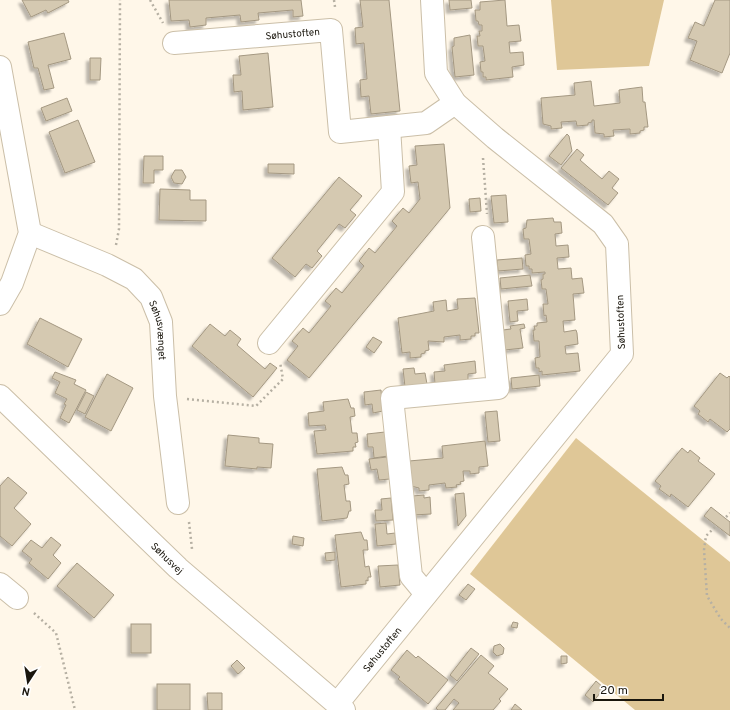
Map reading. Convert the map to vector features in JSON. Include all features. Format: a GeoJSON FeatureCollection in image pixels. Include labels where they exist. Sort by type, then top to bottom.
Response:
{"type":"FeatureCollection","features":[{"type":"Feature","properties":{"kind":"street","name":"Søhustoften"},"geometry":{"type":"LineString","coordinates":[[340,707],[426,594],[622,354],[617,244],[602,224],[495,138],[455,103],[436,73],[432,0]]}},
{"type":"Feature","properties":{"kind":"street","name":"Søhustoften"},"geometry":{"type":"LineString","coordinates":[[174,43],[331,30],[340,132],[426,123],[455,103]]}},
{"type":"Feature","properties":{"kind":"street"},"geometry":{"type":"LineString","coordinates":[[0,67],[30,232],[12,283],[0,304]]}},
{"type":"Feature","properties":{"kind":"street"},"geometry":{"type":"LineString","coordinates":[[269,343],[393,192],[388,127]]}},
{"type":"Feature","properties":{"kind":"street","name":"Søhusvænget"},"geometry":{"type":"LineString","coordinates":[[30,232],[107,265],[134,279],[151,297],[161,322],[165,396],[178,503]]}},
{"type":"Feature","properties":{"kind":"street"},"geometry":{"type":"LineString","coordinates":[[426,594],[411,576],[392,398],[498,388],[483,237]]}},
{"type":"Feature","properties":{"kind":"street","name":"Søhusvej"},"geometry":{"type":"LineString","coordinates":[[0,396],[178,568],[340,707]]}},
{"type":"Feature","properties":{"kind":"street"},"geometry":{"type":"LineString","coordinates":[[0,584],[17,598]]}},
{"type":"Feature","properties":{"kind":"path"},"geometry":{"type":"LineString","coordinates":[[119,229],[120,0]]}},
{"type":"Feature","properties":{"kind":"path"},"geometry":{"type":"LineString","coordinates":[[150,0],[174,43]]}},
{"type":"Feature","properties":{"kind":"path"},"geometry":{"type":"LineString","coordinates":[[483,237],[488,232],[482,159],[495,138]]}},
{"type":"Feature","properties":{"kind":"path"},"geometry":{"type":"LineString","coordinates":[[165,396],[256,406],[283,379],[279,354],[269,343]]}},
{"type":"Feature","properties":{"kind":"path"},"geometry":{"type":"LineString","coordinates":[[178,503],[188,512],[192,550],[178,568]]}},
{"type":"Feature","properties":{"kind":"path"},"geometry":{"type":"LineString","coordinates":[[726,517],[730,513]]}},
{"type":"Feature","properties":{"kind":"path"},"geometry":{"type":"LineString","coordinates":[[715,527],[706,536],[704,550],[707,596],[721,619],[730,628]]}},
{"type":"Feature","properties":{"kind":"path"},"geometry":{"type":"LineString","coordinates":[[17,598],[56,633],[75,710]]}},
{"type":"Feature","properties":{"kind":"shaded area"},"geometry":{"type":"Polygon","coordinates":[[[551,0],[664,0],[649,66],[557,70],[551,0]]]}},
{"type":"Feature","properties":{"kind":"shaded area"},"geometry":{"type":"Polygon","coordinates":[[[576,438],[730,562],[730,710],[635,710],[470,574],[576,438]]]}},
{"type":"Feature","properties":{"kind":"building"},"geometry":{"type":"Polygon","coordinates":[[[22,0],[68,0],[69,2],[48,13],[46,10],[31,17],[22,0]]]}},
{"type":"Feature","properties":{"kind":"building"},"geometry":{"type":"Polygon","coordinates":[[[169,0],[301,0],[303,16],[293,17],[293,10],[258,13],[259,20],[241,22],[240,15],[206,18],[206,25],[190,27],[189,20],[171,21],[169,0]]]}},
{"type":"Feature","properties":{"kind":"building"},"geometry":{"type":"Polygon","coordinates":[[[360,0],[389,0],[400,111],[371,114],[369,96],[361,97],[360,80],[367,79],[364,43],[356,44],[355,28],[363,27],[360,0]]]}},
{"type":"Feature","properties":{"kind":"building"},"geometry":{"type":"Polygon","coordinates":[[[449,0],[471,0],[472,8],[450,10],[449,0]]]}},
{"type":"Feature","properties":{"kind":"building"},"geometry":{"type":"Polygon","coordinates":[[[505,0],[507,26],[519,25],[521,41],[509,42],[510,53],[523,52],[524,65],[512,67],[513,77],[486,80],[486,77],[483,77],[483,72],[481,72],[480,62],[485,61],[483,46],[478,46],[477,36],[480,36],[479,31],[482,31],[482,25],[479,25],[478,21],[476,21],[475,10],[480,10],[480,2],[505,0]]]}},
{"type":"Feature","properties":{"kind":"building"},"geometry":{"type":"Polygon","coordinates":[[[715,0],[730,0],[730,53],[722,73],[690,60],[697,41],[688,38],[695,22],[704,26],[715,0]]]}},
{"type":"Feature","properties":{"kind":"building"},"geometry":{"type":"Polygon","coordinates":[[[64,33],[71,59],[48,65],[54,88],[44,90],[38,68],[34,68],[28,42],[64,33]]]}},
{"type":"Feature","properties":{"kind":"building"},"geometry":{"type":"Polygon","coordinates":[[[470,35],[474,75],[455,77],[452,47],[454,46],[454,38],[470,35]]]}},
{"type":"Feature","properties":{"kind":"building"},"geometry":{"type":"Polygon","coordinates":[[[268,53],[273,107],[243,110],[242,91],[234,92],[233,75],[241,75],[239,56],[268,53]]]}},
{"type":"Feature","properties":{"kind":"building"},"geometry":{"type":"Polygon","coordinates":[[[90,58],[101,58],[100,80],[90,80],[90,58]]]}},
{"type":"Feature","properties":{"kind":"building"},"geometry":{"type":"Polygon","coordinates":[[[591,81],[594,106],[620,103],[619,90],[642,87],[643,102],[645,102],[648,127],[644,127],[644,130],[640,131],[640,133],[630,134],[630,129],[613,130],[614,136],[604,137],[604,134],[595,133],[594,120],[588,123],[588,125],[577,126],[576,121],[561,122],[562,128],[551,129],[551,126],[543,124],[541,98],[575,95],[574,83],[591,81]]]}},
{"type":"Feature","properties":{"kind":"building"},"geometry":{"type":"Polygon","coordinates":[[[67,98],[72,111],[46,121],[41,108],[67,98]]]}},
{"type":"Feature","properties":{"kind":"building"},"geometry":{"type":"Polygon","coordinates":[[[78,120],[95,162],[65,173],[49,132],[78,120]]]}},
{"type":"Feature","properties":{"kind":"building"},"geometry":{"type":"Polygon","coordinates":[[[567,134],[569,136],[572,151],[561,165],[549,156],[567,134]]]}},
{"type":"Feature","properties":{"kind":"building"},"geometry":{"type":"Polygon","coordinates":[[[444,144],[450,208],[309,378],[287,360],[298,346],[292,341],[303,328],[309,333],[331,306],[325,301],[336,288],[342,293],[364,266],[359,261],[369,248],[375,253],[397,226],[392,221],[403,208],[409,213],[420,199],[418,182],[411,183],[409,166],[417,165],[415,146],[444,144]]]}},
{"type":"Feature","properties":{"kind":"building"},"geometry":{"type":"Polygon","coordinates":[[[577,149],[584,155],[580,160],[602,179],[609,171],[619,179],[612,188],[618,193],[608,205],[561,168],[577,149]]]}},
{"type":"Feature","properties":{"kind":"building"},"geometry":{"type":"Polygon","coordinates":[[[144,156],[163,156],[163,170],[154,170],[154,183],[143,183],[144,156]]]}},
{"type":"Feature","properties":{"kind":"building"},"geometry":{"type":"Polygon","coordinates":[[[268,164],[294,164],[294,174],[268,173],[268,164]]]}},
{"type":"Feature","properties":{"kind":"building"},"geometry":{"type":"Polygon","coordinates":[[[175,170],[182,170],[186,177],[182,184],[174,183],[171,177],[175,170]]]}},
{"type":"Feature","properties":{"kind":"building"},"geometry":{"type":"Polygon","coordinates":[[[339,177],[362,196],[350,210],[356,215],[345,228],[339,224],[317,251],[322,256],[312,268],[306,264],[295,277],[272,258],[339,177]]]}},
{"type":"Feature","properties":{"kind":"building"},"geometry":{"type":"Polygon","coordinates":[[[160,189],[190,190],[190,200],[206,200],[206,221],[159,220],[160,189]]]}},
{"type":"Feature","properties":{"kind":"building"},"geometry":{"type":"Polygon","coordinates":[[[506,195],[508,222],[494,223],[491,196],[506,195]]]}},
{"type":"Feature","properties":{"kind":"building"},"geometry":{"type":"Polygon","coordinates":[[[480,198],[481,211],[470,212],[469,199],[480,198]]]}},
{"type":"Feature","properties":{"kind":"building"},"geometry":{"type":"Polygon","coordinates":[[[553,218],[554,222],[561,222],[562,233],[555,234],[556,246],[568,245],[569,257],[557,258],[558,269],[571,268],[572,279],[582,278],[584,293],[573,294],[575,320],[563,321],[564,332],[576,330],[578,344],[565,346],[566,354],[578,353],[580,371],[542,375],[542,371],[539,372],[539,368],[536,368],[535,358],[540,357],[539,341],[534,341],[533,330],[535,330],[534,326],[537,326],[537,323],[547,322],[546,315],[544,316],[543,304],[548,304],[546,289],[542,289],[541,280],[543,279],[543,274],[545,274],[545,272],[532,273],[532,269],[529,269],[529,266],[526,266],[525,255],[531,254],[529,239],[524,239],[523,229],[526,228],[527,220],[553,218]]]}},
{"type":"Feature","properties":{"kind":"building"},"geometry":{"type":"Polygon","coordinates":[[[522,258],[523,269],[498,271],[497,260],[522,258]]]}},
{"type":"Feature","properties":{"kind":"building"},"geometry":{"type":"Polygon","coordinates":[[[530,275],[532,286],[501,289],[500,278],[530,275]]]}},
{"type":"Feature","properties":{"kind":"building"},"geometry":{"type":"Polygon","coordinates":[[[475,298],[479,333],[475,333],[475,336],[471,336],[471,339],[460,340],[460,335],[444,337],[444,342],[428,341],[429,350],[421,354],[421,357],[410,358],[410,352],[402,353],[398,318],[434,311],[433,302],[446,300],[447,311],[458,309],[457,299],[475,298]]]}},
{"type":"Feature","properties":{"kind":"building"},"geometry":{"type":"Polygon","coordinates":[[[527,299],[528,310],[517,311],[518,321],[510,322],[508,301],[527,299]]]}},
{"type":"Feature","properties":{"kind":"building"},"geometry":{"type":"Polygon","coordinates":[[[40,318],[82,339],[68,367],[27,344],[40,318]]]}},
{"type":"Feature","properties":{"kind":"building"},"geometry":{"type":"Polygon","coordinates":[[[210,324],[225,336],[230,330],[241,339],[237,345],[265,369],[270,363],[277,368],[253,397],[192,346],[210,324]]]}},
{"type":"Feature","properties":{"kind":"building"},"geometry":{"type":"Polygon","coordinates":[[[524,324],[525,328],[520,329],[523,348],[505,350],[503,330],[511,329],[510,326],[524,324]]]}},
{"type":"Feature","properties":{"kind":"building"},"geometry":{"type":"Polygon","coordinates":[[[373,337],[382,342],[374,353],[366,347],[373,337]]]}},
{"type":"Feature","properties":{"kind":"building"},"geometry":{"type":"Polygon","coordinates":[[[475,361],[476,373],[468,374],[468,381],[435,384],[434,372],[445,371],[444,365],[475,361]]]}},
{"type":"Feature","properties":{"kind":"building"},"geometry":{"type":"Polygon","coordinates":[[[414,368],[415,374],[425,373],[427,384],[405,387],[403,369],[414,368]]]}},
{"type":"Feature","properties":{"kind":"building"},"geometry":{"type":"Polygon","coordinates":[[[55,372],[76,380],[74,384],[86,390],[69,423],[60,418],[67,399],[55,393],[60,382],[52,378],[55,372]]]}},
{"type":"Feature","properties":{"kind":"building"},"geometry":{"type":"Polygon","coordinates":[[[720,373],[727,378],[729,376],[730,377],[730,429],[727,432],[710,419],[708,422],[698,414],[700,411],[694,406],[720,373]]]}},
{"type":"Feature","properties":{"kind":"building"},"geometry":{"type":"Polygon","coordinates":[[[107,374],[133,388],[111,431],[85,417],[107,374]]]}},
{"type":"Feature","properties":{"kind":"building"},"geometry":{"type":"Polygon","coordinates":[[[539,375],[540,386],[512,389],[511,378],[539,375]]]}},
{"type":"Feature","properties":{"kind":"building"},"geometry":{"type":"Polygon","coordinates":[[[381,390],[383,411],[373,413],[372,404],[365,405],[364,392],[381,390]]]}},
{"type":"Feature","properties":{"kind":"building"},"geometry":{"type":"Polygon","coordinates":[[[86,392],[94,396],[85,414],[77,410],[86,392]]]}},
{"type":"Feature","properties":{"kind":"building"},"geometry":{"type":"Polygon","coordinates":[[[348,399],[351,408],[354,408],[355,416],[350,417],[352,433],[357,433],[358,442],[355,443],[356,447],[353,447],[353,451],[317,454],[314,431],[326,430],[325,425],[309,426],[308,413],[324,411],[323,402],[348,399]]]}},
{"type":"Feature","properties":{"kind":"building"},"geometry":{"type":"Polygon","coordinates":[[[497,411],[500,441],[488,442],[485,412],[497,411]]]}},
{"type":"Feature","properties":{"kind":"building"},"geometry":{"type":"Polygon","coordinates":[[[385,432],[388,456],[374,458],[373,447],[368,447],[367,434],[385,432]]]}},
{"type":"Feature","properties":{"kind":"building"},"geometry":{"type":"Polygon","coordinates":[[[228,435],[259,438],[259,443],[273,444],[271,468],[257,467],[257,469],[225,466],[228,435]]]}},
{"type":"Feature","properties":{"kind":"building"},"geometry":{"type":"Polygon","coordinates":[[[485,441],[488,466],[479,467],[479,473],[470,474],[470,471],[463,471],[464,481],[460,482],[461,484],[456,485],[457,487],[446,488],[445,483],[429,485],[429,490],[419,491],[419,488],[411,486],[409,461],[443,458],[442,446],[485,441]]]}},
{"type":"Feature","properties":{"kind":"building"},"geometry":{"type":"Polygon","coordinates":[[[682,448],[688,453],[690,450],[700,458],[698,461],[715,474],[688,507],[671,494],[670,497],[659,489],[661,486],[655,481],[682,448]]]}},
{"type":"Feature","properties":{"kind":"building"},"geometry":{"type":"Polygon","coordinates":[[[387,457],[390,479],[379,480],[377,469],[371,470],[369,459],[387,457]]]}},
{"type":"Feature","properties":{"kind":"building"},"geometry":{"type":"Polygon","coordinates":[[[342,467],[345,475],[348,475],[349,484],[344,485],[346,501],[350,501],[351,511],[349,511],[347,518],[322,521],[317,469],[342,467]]]}},
{"type":"Feature","properties":{"kind":"building"},"geometry":{"type":"Polygon","coordinates":[[[8,477],[27,493],[14,508],[31,524],[12,546],[0,536],[0,486],[8,477]]]}},
{"type":"Feature","properties":{"kind":"building"},"geometry":{"type":"Polygon","coordinates":[[[464,493],[466,516],[458,526],[455,494],[464,493]]]}},
{"type":"Feature","properties":{"kind":"building"},"geometry":{"type":"Polygon","coordinates":[[[424,495],[424,498],[430,497],[431,514],[413,515],[412,496],[424,495]]]}},
{"type":"Feature","properties":{"kind":"building"},"geometry":{"type":"Polygon","coordinates":[[[391,498],[393,520],[376,521],[375,510],[382,510],[381,499],[391,498]]]}},
{"type":"Feature","properties":{"kind":"building"},"geometry":{"type":"Polygon","coordinates":[[[711,507],[730,522],[730,536],[704,516],[711,507]]]}},
{"type":"Feature","properties":{"kind":"building"},"geometry":{"type":"Polygon","coordinates":[[[386,523],[387,534],[395,533],[396,544],[377,546],[375,524],[386,523]]]}},
{"type":"Feature","properties":{"kind":"building"},"geometry":{"type":"Polygon","coordinates":[[[361,532],[364,540],[367,540],[368,550],[363,550],[365,567],[369,566],[371,577],[368,577],[366,584],[341,587],[335,535],[361,532]]]}},
{"type":"Feature","properties":{"kind":"building"},"geometry":{"type":"Polygon","coordinates":[[[293,536],[304,538],[303,546],[292,544],[293,536]]]}},
{"type":"Feature","properties":{"kind":"building"},"geometry":{"type":"Polygon","coordinates":[[[51,537],[61,545],[53,555],[61,563],[48,579],[29,563],[32,559],[22,551],[31,540],[42,548],[51,537]]]}},
{"type":"Feature","properties":{"kind":"building"},"geometry":{"type":"Polygon","coordinates":[[[335,552],[335,560],[326,561],[325,553],[335,552]]]}},
{"type":"Feature","properties":{"kind":"building"},"geometry":{"type":"Polygon","coordinates":[[[77,563],[114,595],[94,618],[57,586],[77,563]]]}},
{"type":"Feature","properties":{"kind":"building"},"geometry":{"type":"Polygon","coordinates":[[[398,565],[400,585],[380,587],[378,566],[398,565]]]}},
{"type":"Feature","properties":{"kind":"building"},"geometry":{"type":"Polygon","coordinates":[[[468,584],[475,589],[466,600],[459,595],[468,584]]]}},
{"type":"Feature","properties":{"kind":"building"},"geometry":{"type":"Polygon","coordinates":[[[513,622],[518,623],[517,628],[511,627],[513,622]]]}},
{"type":"Feature","properties":{"kind":"building"},"geometry":{"type":"Polygon","coordinates":[[[131,624],[151,624],[151,653],[131,653],[131,624]]]}},
{"type":"Feature","properties":{"kind":"building"},"geometry":{"type":"Polygon","coordinates":[[[500,644],[504,648],[503,654],[497,656],[493,652],[494,646],[500,644]]]}},
{"type":"Feature","properties":{"kind":"building"},"geometry":{"type":"Polygon","coordinates":[[[471,648],[479,654],[457,681],[450,675],[471,648]]]}},
{"type":"Feature","properties":{"kind":"building"},"geometry":{"type":"Polygon","coordinates":[[[407,650],[416,658],[418,656],[448,680],[428,704],[398,679],[400,677],[391,670],[407,650]]]}},
{"type":"Feature","properties":{"kind":"building"},"geometry":{"type":"Polygon","coordinates":[[[481,655],[494,666],[488,673],[508,689],[499,699],[501,701],[493,710],[453,710],[459,703],[454,699],[445,710],[438,710],[436,708],[481,655]]]}},
{"type":"Feature","properties":{"kind":"building"},"geometry":{"type":"Polygon","coordinates":[[[561,656],[567,656],[567,663],[561,664],[561,656]]]}},
{"type":"Feature","properties":{"kind":"building"},"geometry":{"type":"Polygon","coordinates":[[[237,660],[245,668],[238,674],[231,666],[237,660]]]}},
{"type":"Feature","properties":{"kind":"building"},"geometry":{"type":"Polygon","coordinates":[[[596,681],[604,688],[593,702],[585,695],[596,681]]]}},
{"type":"Feature","properties":{"kind":"building"},"geometry":{"type":"Polygon","coordinates":[[[157,684],[190,684],[190,710],[157,710],[157,684]]]}},
{"type":"Feature","properties":{"kind":"building"},"geometry":{"type":"Polygon","coordinates":[[[207,693],[222,693],[222,710],[208,710],[207,693]]]}},
{"type":"Feature","properties":{"kind":"building"},"geometry":{"type":"Polygon","coordinates":[[[515,704],[522,710],[511,710],[515,704]]]}}]}
